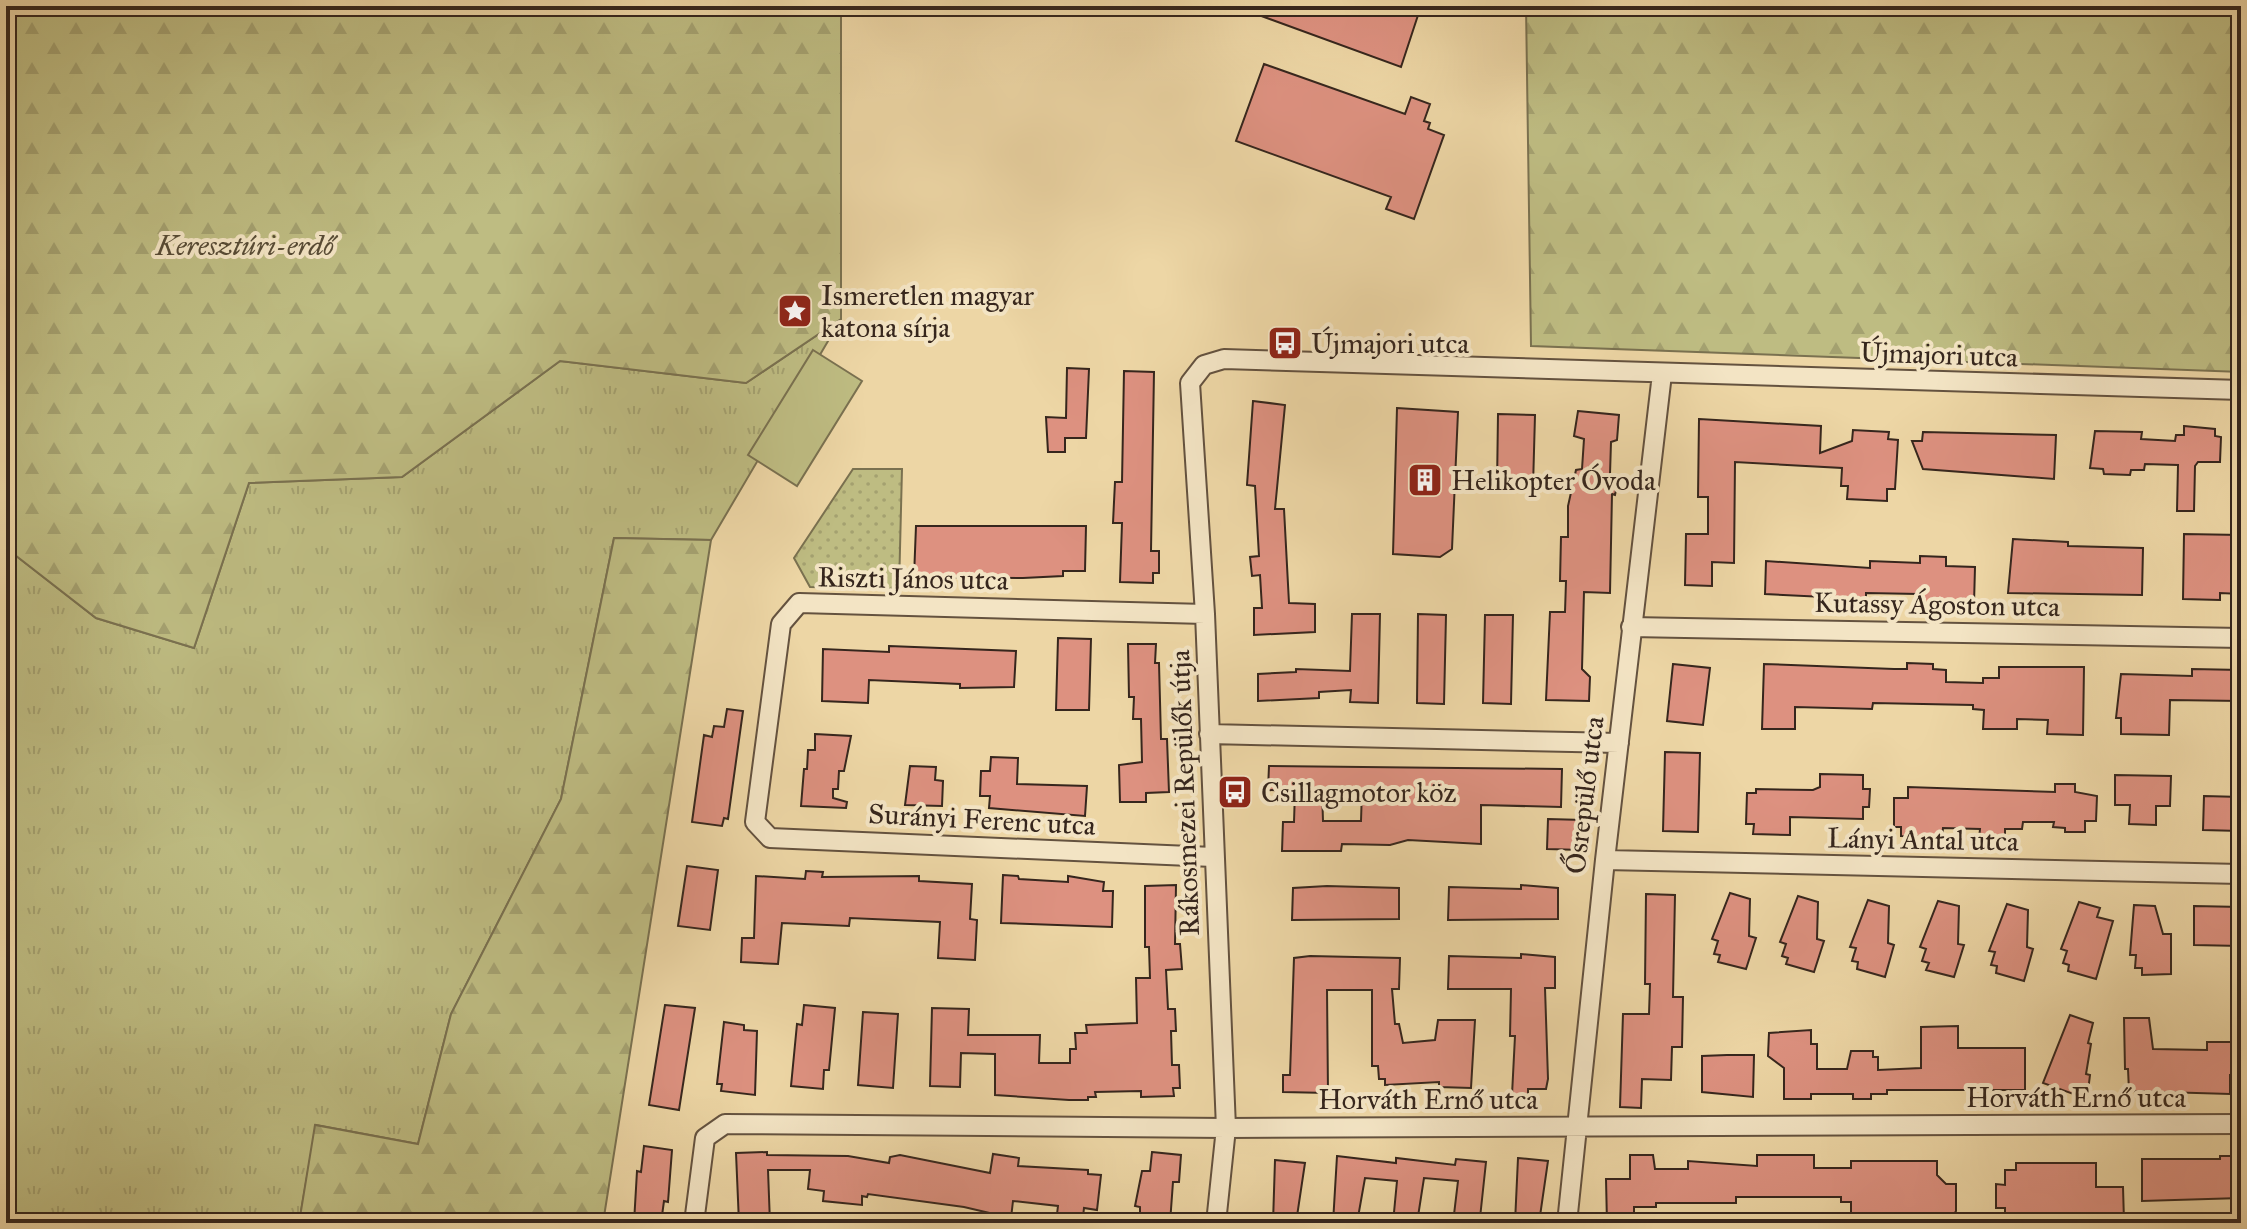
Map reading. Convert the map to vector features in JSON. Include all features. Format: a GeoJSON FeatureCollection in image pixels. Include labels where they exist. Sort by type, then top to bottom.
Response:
{"type":"FeatureCollection","features":[{"type":"Feature","properties":{"kind":"street","name":"Újmajori utca"},"geometry":{"type":"LineString","coordinates":[[1204,365],[1224,359],[2241,390]]}},
{"type":"Feature","properties":{"kind":"street","name":"Rákosmezei Repülők útja"},"geometry":{"type":"LineString","coordinates":[[1204,365],[1190,383],[1205,614],[1226,1128],[1216,1223]]}},
{"type":"Feature","properties":{"kind":"street","name":"Ősrepülő utca"},"geometry":{"type":"LineString","coordinates":[[1567,1223],[1631,627],[1662,374]]}},
{"type":"Feature","properties":{"kind":"street","name":"Riszti János utca"},"geometry":{"type":"LineString","coordinates":[[755,822],[781,624],[799,603],[1205,614]]}},
{"type":"Feature","properties":{"kind":"street","name":"Kutassy Ágoston utca"},"geometry":{"type":"LineString","coordinates":[[1631,627],[2241,638]]}},
{"type":"Feature","properties":{"kind":"street"},"geometry":{"type":"LineString","coordinates":[[1209,734],[1619,743]]}},
{"type":"Feature","properties":{"kind":"street","name":"Surányi Ferenc utca"},"geometry":{"type":"LineString","coordinates":[[755,822],[770,838],[1213,857]]}},
{"type":"Feature","properties":{"kind":"street","name":"Lányi Antal utca"},"geometry":{"type":"LineString","coordinates":[[1605,860],[2241,874]]}},
{"type":"Feature","properties":{"kind":"street","name":"Horváth Ernő utca"},"geometry":{"type":"LineString","coordinates":[[694,1223],[705,1138],[725,1124],[1226,1128],[2241,1124]]}},
{"type":"Feature","properties":{"kind":"green space","name":"Keresztúri-erdő"},"geometry":{"type":"Polygon","coordinates":[[[6,6],[841,6],[841,319],[746,383],[560,361],[402,477],[249,483],[194,648],[96,618],[6,548],[6,6]]]}},
{"type":"Feature","properties":{"kind":"green space"},"geometry":{"type":"Polygon","coordinates":[[[1526,6],[2241,6],[2241,372],[1531,346],[1526,6]]]}},
{"type":"Feature","properties":{"kind":"green space"},"geometry":{"type":"Polygon","coordinates":[[[841,319],[711,540],[614,538],[561,799],[451,1014],[418,1144],[316,1125],[299,1223],[6,1223],[6,548],[96,618],[194,648],[249,483],[402,477],[560,361],[746,383],[841,319]]]}},
{"type":"Feature","properties":{"kind":"green space"},"geometry":{"type":"Polygon","coordinates":[[[813,350],[862,381],[797,486],[748,455],[813,350]]]}},
{"type":"Feature","properties":{"kind":"green space"},"geometry":{"type":"Polygon","coordinates":[[[853,469],[902,469],[899,589],[810,587],[794,558],[853,469]]]}},
{"type":"Feature","properties":{"kind":"green space"},"geometry":{"type":"Polygon","coordinates":[[[614,538],[711,540],[603,1223],[299,1223],[315,1125],[418,1144],[451,1014],[561,799],[614,538]]]}},
{"type":"Feature","properties":{"kind":"building"},"geometry":{"type":"Polygon","coordinates":[[[1234,6],[1421,6],[1401,67],[1234,6]]]}},
{"type":"Feature","properties":{"kind":"building"},"geometry":{"type":"Polygon","coordinates":[[[1264,64],[1405,114],[1411,97],[1430,104],[1424,121],[1430,123],[1428,129],[1444,135],[1414,219],[1386,209],[1391,197],[1236,141],[1264,64]]]}},
{"type":"Feature","properties":{"kind":"building"},"geometry":{"type":"Polygon","coordinates":[[[1067,368],[1089,369],[1086,438],[1065,438],[1065,452],[1048,452],[1046,417],[1066,418],[1067,368]]]}},
{"type":"Feature","properties":{"kind":"building"},"geometry":{"type":"Polygon","coordinates":[[[1124,371],[1154,372],[1151,551],[1159,551],[1159,573],[1153,573],[1153,583],[1120,582],[1122,523],[1113,523],[1115,482],[1122,482],[1124,371]]]}},
{"type":"Feature","properties":{"kind":"building"},"geometry":{"type":"Polygon","coordinates":[[[1253,401],[1285,405],[1275,509],[1284,509],[1289,603],[1315,604],[1315,632],[1254,635],[1254,608],[1262,608],[1260,575],[1252,576],[1250,557],[1259,556],[1255,486],[1247,485],[1253,401]]]}},
{"type":"Feature","properties":{"kind":"building","name":"Helikopter Óvoda"},"geometry":{"type":"Polygon","coordinates":[[[1397,408],[1458,412],[1452,549],[1440,557],[1393,554],[1397,408]]]}},
{"type":"Feature","properties":{"kind":"building"},"geometry":{"type":"Polygon","coordinates":[[[1578,411],[1619,415],[1617,440],[1611,442],[1610,474],[1619,475],[1615,495],[1612,494],[1610,593],[1584,592],[1582,669],[1590,677],[1589,701],[1546,700],[1550,612],[1565,612],[1566,581],[1560,581],[1561,537],[1568,537],[1568,506],[1576,470],[1582,469],[1584,439],[1574,436],[1578,411]]]}},
{"type":"Feature","properties":{"kind":"building"},"geometry":{"type":"Polygon","coordinates":[[[1498,414],[1535,415],[1533,487],[1497,486],[1498,414]]]}},
{"type":"Feature","properties":{"kind":"building"},"geometry":{"type":"Polygon","coordinates":[[[1699,419],[1821,426],[1820,453],[1852,441],[1853,430],[1889,432],[1888,439],[1898,440],[1895,489],[1887,489],[1887,501],[1847,499],[1848,486],[1841,486],[1842,468],[1735,462],[1734,563],[1712,562],[1712,586],[1685,585],[1686,534],[1708,534],[1708,497],[1698,497],[1699,419]]]}},
{"type":"Feature","properties":{"kind":"building"},"geometry":{"type":"Polygon","coordinates":[[[2184,426],[2215,429],[2215,436],[2221,437],[2220,462],[2198,462],[2195,466],[2194,511],[2177,511],[2178,465],[2145,464],[2144,470],[2131,470],[2130,475],[2104,474],[2103,469],[2090,468],[2095,431],[2142,432],[2141,439],[2175,441],[2176,435],[2184,435],[2184,426]]]}},
{"type":"Feature","properties":{"kind":"building"},"geometry":{"type":"Polygon","coordinates":[[[1923,432],[2056,435],[2054,479],[1923,469],[1912,441],[1922,441],[1923,432]]]}},
{"type":"Feature","properties":{"kind":"building"},"geometry":{"type":"Polygon","coordinates":[[[916,526],[1086,526],[1085,571],[1063,571],[1063,576],[1023,578],[914,577],[916,526]]]}},
{"type":"Feature","properties":{"kind":"building"},"geometry":{"type":"Polygon","coordinates":[[[2184,534],[2241,535],[2241,594],[2220,593],[2220,600],[2183,599],[2184,534]]]}},
{"type":"Feature","properties":{"kind":"building"},"geometry":{"type":"Polygon","coordinates":[[[2013,539],[2068,542],[2068,546],[2143,548],[2142,595],[2008,593],[2013,539]]]}},
{"type":"Feature","properties":{"kind":"building"},"geometry":{"type":"Polygon","coordinates":[[[1920,556],[1946,557],[1946,566],[1975,567],[1974,604],[1919,602],[1919,594],[1866,593],[1866,599],[1765,594],[1766,561],[1870,568],[1870,561],[1920,563],[1920,556]]]}},
{"type":"Feature","properties":{"kind":"building"},"geometry":{"type":"Polygon","coordinates":[[[1352,614],[1380,614],[1378,703],[1350,702],[1351,690],[1319,692],[1319,698],[1258,701],[1258,674],[1296,672],[1296,669],[1350,671],[1352,614]]]}},
{"type":"Feature","properties":{"kind":"building"},"geometry":{"type":"Polygon","coordinates":[[[1418,614],[1446,615],[1444,704],[1417,703],[1418,614]]]}},
{"type":"Feature","properties":{"kind":"building"},"geometry":{"type":"Polygon","coordinates":[[[1485,615],[1513,615],[1511,704],[1483,703],[1485,615]]]}},
{"type":"Feature","properties":{"kind":"building"},"geometry":{"type":"Polygon","coordinates":[[[1058,638],[1091,639],[1089,710],[1056,710],[1058,638]]]}},
{"type":"Feature","properties":{"kind":"building"},"geometry":{"type":"Polygon","coordinates":[[[1128,644],[1156,644],[1155,663],[1159,663],[1161,739],[1167,739],[1169,792],[1146,793],[1146,802],[1120,802],[1119,765],[1142,762],[1141,719],[1133,719],[1134,697],[1129,697],[1128,644]]]}},
{"type":"Feature","properties":{"kind":"building"},"geometry":{"type":"Polygon","coordinates":[[[889,646],[1016,651],[1014,687],[960,688],[960,684],[869,680],[868,703],[822,701],[823,649],[889,652],[889,646]]]}},
{"type":"Feature","properties":{"kind":"building"},"geometry":{"type":"Polygon","coordinates":[[[1907,663],[1933,664],[1933,669],[1946,670],[1946,682],[1983,683],[1983,678],[1999,678],[1999,667],[2084,667],[2083,735],[2047,734],[2048,720],[2017,719],[2017,729],[1983,729],[1984,710],[1973,709],[1973,705],[1873,703],[1872,709],[1795,707],[1795,729],[1762,729],[1764,664],[1907,669],[1907,663]]]}},
{"type":"Feature","properties":{"kind":"building"},"geometry":{"type":"Polygon","coordinates":[[[1673,664],[1710,668],[1703,725],[1667,721],[1673,664]]]}},
{"type":"Feature","properties":{"kind":"building"},"geometry":{"type":"Polygon","coordinates":[[[2192,669],[2241,670],[2241,701],[2170,700],[2169,735],[2121,734],[2121,718],[2116,718],[2121,674],[2192,676],[2192,669]]]}},
{"type":"Feature","properties":{"kind":"building"},"geometry":{"type":"Polygon","coordinates":[[[727,709],[743,711],[728,819],[724,818],[722,826],[692,822],[704,735],[712,737],[714,726],[724,727],[727,709]]]}},
{"type":"Feature","properties":{"kind":"building"},"geometry":{"type":"Polygon","coordinates":[[[815,734],[851,736],[844,771],[839,771],[838,789],[833,789],[833,798],[847,802],[846,808],[801,806],[804,769],[807,769],[808,750],[815,750],[815,734]]]}},
{"type":"Feature","properties":{"kind":"building"},"geometry":{"type":"Polygon","coordinates":[[[1665,752],[1700,753],[1698,832],[1663,831],[1665,752]]]}},
{"type":"Feature","properties":{"kind":"building"},"geometry":{"type":"Polygon","coordinates":[[[991,757],[1018,758],[1017,784],[1087,786],[1085,816],[989,808],[990,796],[980,796],[981,771],[990,771],[991,757]]]}},
{"type":"Feature","properties":{"kind":"building"},"geometry":{"type":"Polygon","coordinates":[[[910,766],[936,767],[935,780],[943,781],[942,806],[905,805],[910,766]]]}},
{"type":"Feature","properties":{"kind":"building"},"geometry":{"type":"Polygon","coordinates":[[[1269,766],[1562,769],[1561,807],[1481,805],[1481,844],[1408,840],[1390,845],[1342,844],[1341,851],[1282,851],[1283,822],[1294,822],[1295,791],[1268,790],[1269,766]],[[1322,789],[1323,821],[1361,821],[1362,790],[1322,789]]]}},
{"type":"Feature","properties":{"kind":"building"},"geometry":{"type":"Polygon","coordinates":[[[1820,774],[1863,775],[1863,789],[1870,789],[1869,807],[1863,807],[1863,819],[1790,817],[1790,835],[1753,834],[1754,824],[1746,824],[1747,793],[1756,793],[1756,789],[1813,790],[1820,787],[1820,774]]]}},
{"type":"Feature","properties":{"kind":"building"},"geometry":{"type":"Polygon","coordinates":[[[2115,775],[2171,776],[2170,806],[2156,806],[2156,825],[2129,824],[2130,805],[2115,805],[2115,775]]]}},
{"type":"Feature","properties":{"kind":"building"},"geometry":{"type":"Polygon","coordinates":[[[2055,784],[2075,784],[2075,792],[2097,796],[2096,821],[2085,821],[2085,832],[2065,832],[2065,828],[2053,827],[2054,822],[2023,822],[2022,829],[2005,829],[2005,840],[1979,840],[1980,829],[1943,828],[1942,837],[1901,836],[1901,827],[1894,827],[1894,798],[1908,798],[1908,787],[2055,792],[2055,784]]]}},
{"type":"Feature","properties":{"kind":"building"},"geometry":{"type":"Polygon","coordinates":[[[2204,796],[2241,797],[2240,831],[2203,830],[2204,796]]]}},
{"type":"Feature","properties":{"kind":"building"},"geometry":{"type":"Polygon","coordinates":[[[1548,819],[1583,820],[1582,850],[1547,849],[1548,819]]]}},
{"type":"Feature","properties":{"kind":"building"},"geometry":{"type":"Polygon","coordinates":[[[687,866],[718,870],[710,930],[678,926],[687,866]]]}},
{"type":"Feature","properties":{"kind":"building"},"geometry":{"type":"Polygon","coordinates":[[[806,871],[823,872],[822,877],[919,876],[919,881],[972,884],[970,919],[977,920],[975,960],[938,958],[940,922],[850,918],[849,926],[782,923],[778,964],[741,962],[742,938],[754,938],[756,876],[805,879],[806,871]]]}},
{"type":"Feature","properties":{"kind":"building"},"geometry":{"type":"Polygon","coordinates":[[[1003,875],[1068,882],[1068,876],[1104,882],[1103,891],[1113,891],[1112,927],[1001,923],[1003,875]]]}},
{"type":"Feature","properties":{"kind":"building"},"geometry":{"type":"Polygon","coordinates":[[[1176,885],[1175,944],[1180,944],[1182,969],[1166,970],[1168,1009],[1175,1009],[1176,1031],[1171,1031],[1172,1065],[1179,1065],[1180,1088],[1173,1088],[1174,1096],[1141,1097],[1141,1091],[1095,1092],[1096,1097],[1088,1097],[1088,1100],[995,1095],[995,1054],[961,1053],[960,1087],[930,1086],[932,1008],[969,1009],[968,1035],[1040,1035],[1039,1063],[1070,1063],[1070,1049],[1076,1049],[1075,1033],[1087,1033],[1086,1025],[1137,1023],[1136,978],[1150,978],[1149,947],[1145,947],[1145,886],[1176,885]]]}},
{"type":"Feature","properties":{"kind":"building"},"geometry":{"type":"Polygon","coordinates":[[[1521,885],[1558,888],[1558,919],[1448,920],[1449,887],[1521,889],[1521,885]]]}},
{"type":"Feature","properties":{"kind":"building"},"geometry":{"type":"Polygon","coordinates":[[[1293,888],[1399,888],[1399,919],[1292,920],[1293,888]]]}},
{"type":"Feature","properties":{"kind":"building"},"geometry":{"type":"Polygon","coordinates":[[[1730,893],[1750,899],[1749,936],[1756,938],[1746,969],[1718,962],[1720,955],[1714,954],[1718,941],[1712,939],[1730,893]]]}},
{"type":"Feature","properties":{"kind":"building"},"geometry":{"type":"Polygon","coordinates":[[[1646,894],[1675,895],[1673,997],[1683,997],[1682,1047],[1672,1047],[1671,1080],[1642,1079],[1641,1108],[1620,1107],[1623,1014],[1649,1014],[1650,984],[1645,984],[1646,894]]]}},
{"type":"Feature","properties":{"kind":"building"},"geometry":{"type":"Polygon","coordinates":[[[1798,896],[1818,902],[1817,939],[1824,941],[1814,972],[1786,964],[1788,958],[1782,956],[1786,944],[1780,942],[1798,896]]]}},
{"type":"Feature","properties":{"kind":"building"},"geometry":{"type":"Polygon","coordinates":[[[1868,900],[1889,906],[1888,943],[1894,945],[1885,977],[1857,969],[1858,962],[1852,961],[1856,948],[1850,947],[1868,900]]]}},
{"type":"Feature","properties":{"kind":"building"},"geometry":{"type":"Polygon","coordinates":[[[1938,901],[1959,906],[1958,944],[1964,945],[1954,977],[1926,970],[1929,963],[1922,961],[1926,949],[1920,947],[1938,901]]]}},
{"type":"Feature","properties":{"kind":"building"},"geometry":{"type":"Polygon","coordinates":[[[2079,902],[2100,908],[2097,917],[2113,921],[2096,979],[2068,971],[2069,965],[2063,963],[2067,951],[2061,949],[2079,902]]]}},
{"type":"Feature","properties":{"kind":"building"},"geometry":{"type":"Polygon","coordinates":[[[2007,904],[2028,910],[2027,947],[2033,949],[2024,981],[1996,973],[1997,966],[1991,965],[1995,952],[1989,951],[2007,904]]]}},
{"type":"Feature","properties":{"kind":"building"},"geometry":{"type":"Polygon","coordinates":[[[2134,905],[2155,906],[2163,934],[2171,934],[2171,974],[2142,975],[2142,968],[2135,968],[2136,955],[2130,955],[2134,905]]]}},
{"type":"Feature","properties":{"kind":"building"},"geometry":{"type":"Polygon","coordinates":[[[2194,906],[2241,907],[2241,946],[2194,945],[2194,906]]]}},
{"type":"Feature","properties":{"kind":"building"},"geometry":{"type":"Polygon","coordinates":[[[1521,954],[1555,957],[1555,988],[1545,988],[1546,1089],[1528,1089],[1528,1095],[1512,1095],[1515,1036],[1510,1036],[1511,989],[1448,989],[1449,956],[1521,958],[1521,954]]]}},
{"type":"Feature","properties":{"kind":"building"},"geometry":{"type":"Polygon","coordinates":[[[1294,958],[1400,958],[1399,989],[1392,989],[1395,1024],[1399,1024],[1403,1043],[1435,1040],[1438,1020],[1475,1020],[1471,1088],[1439,1087],[1439,1082],[1385,1085],[1385,1079],[1379,1079],[1378,1066],[1372,1066],[1372,990],[1327,990],[1328,1093],[1283,1092],[1283,1075],[1290,1075],[1294,958]]]}},
{"type":"Feature","properties":{"kind":"building"},"geometry":{"type":"Polygon","coordinates":[[[665,1005],[695,1008],[679,1110],[649,1105],[665,1005]]]}},
{"type":"Feature","properties":{"kind":"building"},"geometry":{"type":"Polygon","coordinates":[[[804,1005],[835,1008],[829,1070],[824,1070],[823,1089],[791,1086],[797,1024],[802,1025],[804,1005]]]}},
{"type":"Feature","properties":{"kind":"building"},"geometry":{"type":"Polygon","coordinates":[[[863,1012],[898,1014],[893,1088],[858,1085],[863,1012]]]}},
{"type":"Feature","properties":{"kind":"building"},"geometry":{"type":"Polygon","coordinates":[[[2070,1015],[2093,1023],[2088,1043],[2091,1044],[2086,1074],[2090,1075],[2087,1099],[2043,1083],[2070,1015]]]}},
{"type":"Feature","properties":{"kind":"building"},"geometry":{"type":"Polygon","coordinates":[[[2124,1018],[2149,1018],[2153,1049],[2207,1050],[2207,1042],[2235,1042],[2230,1094],[2129,1091],[2128,1069],[2125,1069],[2124,1018]]]}},
{"type":"Feature","properties":{"kind":"building"},"geometry":{"type":"Polygon","coordinates":[[[724,1022],[744,1025],[744,1030],[757,1031],[755,1095],[721,1091],[722,1084],[717,1084],[724,1022]]]}},
{"type":"Feature","properties":{"kind":"building"},"geometry":{"type":"Polygon","coordinates":[[[1958,1026],[1958,1048],[2025,1048],[2025,1090],[1887,1090],[1887,1094],[1871,1094],[1871,1099],[1853,1099],[1853,1094],[1811,1094],[1811,1099],[1784,1099],[1784,1068],[1768,1056],[1769,1033],[1811,1030],[1811,1044],[1817,1044],[1817,1069],[1847,1069],[1851,1051],[1873,1051],[1873,1057],[1878,1057],[1878,1070],[1921,1068],[1921,1027],[1958,1026]]]}},
{"type":"Feature","properties":{"kind":"building"},"geometry":{"type":"Polygon","coordinates":[[[1754,1055],[1753,1097],[1702,1092],[1702,1056],[1754,1055]]]}},
{"type":"Feature","properties":{"kind":"building"},"geometry":{"type":"Polygon","coordinates":[[[644,1146],[672,1150],[668,1202],[664,1201],[661,1223],[634,1223],[637,1171],[641,1172],[644,1146]]]}},
{"type":"Feature","properties":{"kind":"building"},"geometry":{"type":"Polygon","coordinates":[[[767,1152],[767,1155],[848,1156],[889,1163],[890,1157],[900,1155],[990,1173],[993,1154],[1019,1158],[1018,1166],[1088,1170],[1088,1174],[1101,1175],[1097,1210],[1084,1208],[1083,1217],[1057,1214],[1058,1206],[1013,1201],[1011,1218],[964,1207],[868,1194],[867,1197],[862,1196],[862,1205],[823,1201],[824,1191],[808,1189],[810,1170],[768,1170],[770,1223],[739,1223],[736,1153],[767,1152]]]}},
{"type":"Feature","properties":{"kind":"building"},"geometry":{"type":"Polygon","coordinates":[[[1152,1152],[1181,1155],[1179,1182],[1173,1182],[1170,1223],[1145,1222],[1145,1218],[1140,1218],[1140,1207],[1135,1206],[1142,1171],[1150,1171],[1152,1152]]]}},
{"type":"Feature","properties":{"kind":"building"},"geometry":{"type":"Polygon","coordinates":[[[1630,1155],[1653,1155],[1655,1169],[1688,1169],[1688,1161],[1757,1166],[1757,1155],[1814,1155],[1814,1168],[1851,1168],[1851,1161],[1937,1161],[1937,1175],[1946,1184],[1956,1184],[1956,1211],[1949,1223],[1851,1222],[1851,1202],[1841,1202],[1841,1197],[1736,1197],[1736,1203],[1656,1203],[1656,1207],[1634,1207],[1634,1223],[1607,1223],[1606,1179],[1630,1179],[1630,1155]]]}},
{"type":"Feature","properties":{"kind":"building"},"geometry":{"type":"Polygon","coordinates":[[[1337,1156],[1396,1163],[1396,1158],[1455,1165],[1456,1159],[1486,1162],[1480,1218],[1477,1223],[1453,1223],[1458,1181],[1424,1178],[1417,1223],[1393,1223],[1397,1181],[1365,1178],[1357,1223],[1333,1223],[1337,1156]]]}},
{"type":"Feature","properties":{"kind":"building"},"geometry":{"type":"Polygon","coordinates":[[[2220,1156],[2241,1156],[2241,1198],[2142,1201],[2142,1159],[2220,1159],[2220,1156]]]}},
{"type":"Feature","properties":{"kind":"building"},"geometry":{"type":"Polygon","coordinates":[[[1518,1158],[1548,1161],[1539,1223],[1515,1223],[1518,1158]]]}},
{"type":"Feature","properties":{"kind":"building"},"geometry":{"type":"Polygon","coordinates":[[[1275,1160],[1305,1163],[1296,1223],[1273,1223],[1275,1160]]]}},
{"type":"Feature","properties":{"kind":"building"},"geometry":{"type":"Polygon","coordinates":[[[2016,1163],[2096,1163],[2096,1187],[2123,1187],[2124,1221],[2005,1223],[2005,1208],[1996,1208],[1996,1184],[2005,1185],[2005,1170],[2016,1170],[2016,1163]]]}},
{"type":"Feature","properties":{"kind":"place","name":"Ismeretlen magyar katona sírja"},"geometry":{"type":"Point","coordinates":[795,311]}},
{"type":"Feature","properties":{"kind":"place","name":"Újmajori utca"},"geometry":{"type":"Point","coordinates":[1285,343]}},
{"type":"Feature","properties":{"kind":"place","name":"Helikopter Óvoda"},"geometry":{"type":"Point","coordinates":[1425,480]}},
{"type":"Feature","properties":{"kind":"place","name":"Csillagmotor köz"},"geometry":{"type":"Point","coordinates":[1235,792]}}]}
